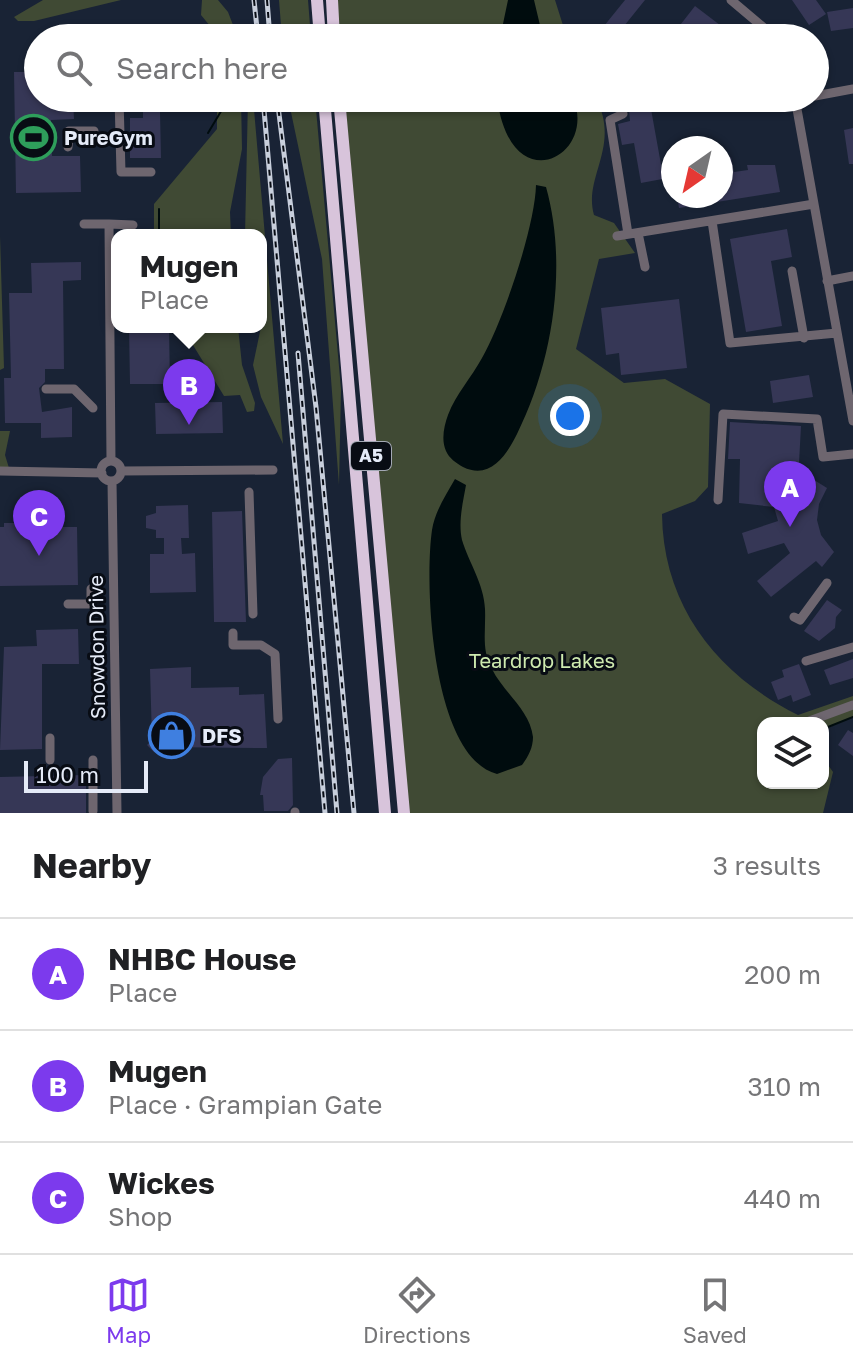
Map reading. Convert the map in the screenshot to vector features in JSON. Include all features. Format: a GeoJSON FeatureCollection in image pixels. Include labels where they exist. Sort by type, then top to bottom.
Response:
{"type":"FeatureCollection","features":[{"type":"Feature","properties":{"kind":"highway"},"geometry":{"type":"LineString","coordinates":[[317,0],[319,24]]}},
{"type":"Feature","properties":{"kind":"highway"},"geometry":{"type":"LineString","coordinates":[[332,0],[333,24]]}},
{"type":"Feature","properties":{"kind":"highway","name":"A5"},"geometry":{"type":"LineString","coordinates":[[325,112],[385,813]]}},
{"type":"Feature","properties":{"kind":"highway","name":"A5"},"geometry":{"type":"LineString","coordinates":[[340,112],[404,813]]}},
{"type":"Feature","properties":{"kind":"street"},"geometry":{"type":"LineString","coordinates":[[736,1],[761,24]]}},
{"type":"Feature","properties":{"kind":"street"},"geometry":{"type":"LineString","coordinates":[[829,93],[853,89]]}},
{"type":"Feature","properties":{"kind":"street"},"geometry":{"type":"LineString","coordinates":[[119,112],[121,172],[151,172]]}},
{"type":"Feature","properties":{"kind":"street"},"geometry":{"type":"LineString","coordinates":[[623,112],[610,120],[627,234],[645,267]]}},
{"type":"Feature","properties":{"kind":"street"},"geometry":{"type":"LineString","coordinates":[[800,112],[853,421]]}},
{"type":"Feature","properties":{"kind":"street"},"geometry":{"type":"LineString","coordinates":[[68,147],[69,131],[94,131]]}},
{"type":"Feature","properties":{"kind":"street"},"geometry":{"type":"LineString","coordinates":[[627,234],[814,204]]}},
{"type":"Feature","properties":{"kind":"street"},"geometry":{"type":"LineString","coordinates":[[712,221],[730,343],[837,333]]}},
{"type":"Feature","properties":{"kind":"street"},"geometry":{"type":"LineString","coordinates":[[84,224],[133,225]]}},
{"type":"Feature","properties":{"kind":"street"},"geometry":{"type":"LineString","coordinates":[[109,224],[111,461]]}},
{"type":"Feature","properties":{"kind":"street"},"geometry":{"type":"LineString","coordinates":[[792,271],[804,338]]}},
{"type":"Feature","properties":{"kind":"street"},"geometry":{"type":"LineString","coordinates":[[827,281],[853,276]]}},
{"type":"Feature","properties":{"kind":"street"},"geometry":{"type":"LineString","coordinates":[[46,389],[74,389],[93,408]]}},
{"type":"Feature","properties":{"kind":"street"},"geometry":{"type":"LineString","coordinates":[[718,500],[723,414],[817,419],[823,457],[853,454]]}},
{"type":"Feature","properties":{"kind":"street"},"geometry":{"type":"LineString","coordinates":[[102,473],[104,464],[111,461],[119,465],[121,471]]}},
{"type":"Feature","properties":{"kind":"street"},"geometry":{"type":"LineString","coordinates":[[0,471],[102,473],[112,481],[121,471],[273,470]]}},
{"type":"Feature","properties":{"kind":"street","name":"Snowdon Drive"},"geometry":{"type":"LineString","coordinates":[[112,481],[117,813]]}},
{"type":"Feature","properties":{"kind":"street"},"geometry":{"type":"LineString","coordinates":[[249,492],[253,614]]}},
{"type":"Feature","properties":{"kind":"street"},"geometry":{"type":"LineString","coordinates":[[794,617],[800,620],[827,583]]}},
{"type":"Feature","properties":{"kind":"street"},"geometry":{"type":"LineString","coordinates":[[68,604],[91,604],[91,589]]}},
{"type":"Feature","properties":{"kind":"street"},"geometry":{"type":"LineString","coordinates":[[233,633],[233,645],[261,645],[275,654],[278,719]]}},
{"type":"Feature","properties":{"kind":"street"},"geometry":{"type":"LineString","coordinates":[[806,661],[853,647]]}},
{"type":"Feature","properties":{"kind":"street"},"geometry":{"type":"LineString","coordinates":[[820,717],[853,705]]}},
{"type":"Feature","properties":{"kind":"street"},"geometry":{"type":"LineString","coordinates":[[50,738],[50,760]]}},
{"type":"Feature","properties":{"kind":"street"},"geometry":{"type":"LineString","coordinates":[[93,760],[93,811]]}},
{"type":"Feature","properties":{"kind":"green space"},"geometry":{"type":"Polygon","coordinates":[[[43,0],[121,0],[34,21],[18,21],[14,17],[43,0]]]}},
{"type":"Feature","properties":{"kind":"green space"},"geometry":{"type":"Polygon","coordinates":[[[202,0],[218,0],[233,24],[208,24],[201,15],[202,0]]]}},
{"type":"Feature","properties":{"kind":"green space"},"geometry":{"type":"Polygon","coordinates":[[[279,0],[308,0],[310,24],[281,24],[279,0]]]}},
{"type":"Feature","properties":{"kind":"green space"},"geometry":{"type":"Polygon","coordinates":[[[332,0],[555,0],[563,24],[333,24],[332,0]]]}},
{"type":"Feature","properties":{"kind":"green space"},"geometry":{"type":"Polygon","coordinates":[[[217,112],[241,112],[242,149],[230,212],[231,229],[154,229],[154,204],[217,129],[217,112]]]}},
{"type":"Feature","properties":{"kind":"green space"},"geometry":{"type":"Polygon","coordinates":[[[248,112],[254,112],[264,229],[245,229],[248,112]]]}},
{"type":"Feature","properties":{"kind":"green space"},"geometry":{"type":"Polygon","coordinates":[[[291,112],[316,112],[341,389],[339,485],[322,259],[291,112]]]}},
{"type":"Feature","properties":{"kind":"green space","name":"Teardrop Lakes"},"geometry":{"type":"Polygon","coordinates":[[[340,112],[601,112],[605,132],[593,188],[594,215],[614,223],[635,253],[599,259],[576,349],[624,383],[665,379],[710,404],[708,487],[695,501],[662,514],[672,579],[684,608],[700,634],[743,680],[769,699],[798,715],[853,696],[853,717],[829,727],[829,717],[757,717],[757,789],[829,789],[823,813],[404,813],[340,112]]]}},
{"type":"Feature","properties":{"kind":"green space"},"geometry":{"type":"Polygon","coordinates":[[[0,236],[4,368],[0,370],[0,236]]]}},
{"type":"Feature","properties":{"kind":"green space"},"geometry":{"type":"Polygon","coordinates":[[[267,259],[283,444],[261,397],[253,365],[260,333],[267,333],[267,259]]]}},
{"type":"Feature","properties":{"kind":"green space"},"geometry":{"type":"Polygon","coordinates":[[[186,333],[239,333],[242,365],[255,403],[254,411],[247,412],[240,395],[224,396],[186,333]]]}},
{"type":"Feature","properties":{"kind":"green space"},"geometry":{"type":"Polygon","coordinates":[[[0,431],[10,431],[5,455],[9,468],[0,467],[0,431]]]}},
{"type":"Feature","properties":{"kind":"green space","name":"Teardrop Lakes"},"geometry":{"type":"Polygon","coordinates":[[[829,766],[833,772],[829,788],[829,766]]]}},
{"type":"Feature","properties":{"kind":"shaded area"},"geometry":{"type":"Polygon","coordinates":[[[508,0],[534,0],[540,24],[503,24],[508,0]]]}},
{"type":"Feature","properties":{"kind":"shaded area"},"geometry":{"type":"Polygon","coordinates":[[[500,112],[576,112],[574,137],[564,151],[550,159],[534,159],[518,150],[505,131],[500,112]]]}},
{"type":"Feature","properties":{"kind":"shaded area"},"geometry":{"type":"Polygon","coordinates":[[[536,185],[546,187],[556,248],[556,280],[548,345],[540,376],[513,442],[496,464],[473,470],[458,464],[447,454],[445,424],[455,400],[490,342],[508,298],[530,225],[536,185]]]}},
{"type":"Feature","properties":{"kind":"shaded area","name":"Teardrop Lakes"},"geometry":{"type":"Polygon","coordinates":[[[455,479],[466,485],[461,533],[484,600],[485,647],[489,662],[527,718],[533,737],[530,752],[522,765],[497,774],[475,761],[458,737],[437,667],[430,589],[432,530],[438,510],[455,479]]]}},
{"type":"Feature","properties":{"kind":"building"},"geometry":{"type":"Polygon","coordinates":[[[625,0],[645,0],[626,24],[606,24],[625,0]]]}},
{"type":"Feature","properties":{"kind":"building"},"geometry":{"type":"Polygon","coordinates":[[[792,0],[816,0],[826,14],[808,24],[792,0]]]}},
{"type":"Feature","properties":{"kind":"building"},"geometry":{"type":"Polygon","coordinates":[[[695,6],[719,24],[681,24],[695,6]]]}},
{"type":"Feature","properties":{"kind":"building"},"geometry":{"type":"Polygon","coordinates":[[[853,8],[853,28],[831,31],[827,12],[853,8]]]}},
{"type":"Feature","properties":{"kind":"building","name":"PureGym"},"geometry":{"type":"Polygon","coordinates":[[[14,72],[24,72],[24,112],[74,112],[74,119],[51,120],[52,156],[80,156],[81,192],[16,193],[14,72]]]}},
{"type":"Feature","properties":{"kind":"building"},"geometry":{"type":"Polygon","coordinates":[[[143,112],[160,112],[161,158],[130,158],[130,118],[143,118],[143,112]]]}},
{"type":"Feature","properties":{"kind":"building"},"geometry":{"type":"Polygon","coordinates":[[[629,112],[652,112],[661,179],[641,183],[634,143],[622,145],[618,124],[630,121],[629,112]]]}},
{"type":"Feature","properties":{"kind":"building"},"geometry":{"type":"Polygon","coordinates":[[[853,128],[853,164],[849,164],[844,130],[853,128]]]}},
{"type":"Feature","properties":{"kind":"building"},"geometry":{"type":"Polygon","coordinates":[[[747,165],[775,165],[780,192],[733,199],[733,167],[734,172],[748,170],[747,165]]]}},
{"type":"Feature","properties":{"kind":"building"},"geometry":{"type":"Polygon","coordinates":[[[787,229],[792,257],[771,261],[782,326],[746,332],[730,239],[787,229]]]}},
{"type":"Feature","properties":{"kind":"building"},"geometry":{"type":"Polygon","coordinates":[[[81,262],[81,280],[63,281],[64,369],[45,369],[45,382],[39,388],[42,412],[72,407],[72,437],[41,438],[41,423],[5,423],[4,378],[11,378],[9,293],[32,293],[31,263],[81,262]]]}},
{"type":"Feature","properties":{"kind":"building"},"geometry":{"type":"Polygon","coordinates":[[[679,299],[687,368],[621,375],[619,353],[606,355],[601,308],[679,299]]]}},
{"type":"Feature","properties":{"kind":"building"},"geometry":{"type":"Polygon","coordinates":[[[129,333],[169,333],[170,384],[130,384],[129,333]]]}},
{"type":"Feature","properties":{"kind":"building"},"geometry":{"type":"Polygon","coordinates":[[[809,375],[813,397],[773,403],[770,381],[809,375]]]}},
{"type":"Feature","properties":{"kind":"building"},"geometry":{"type":"Polygon","coordinates":[[[222,402],[223,433],[156,434],[155,403],[222,402]]]}},
{"type":"Feature","properties":{"kind":"building"},"geometry":{"type":"Polygon","coordinates":[[[730,422],[801,426],[797,500],[811,478],[827,488],[819,504],[817,520],[821,535],[834,552],[822,567],[816,561],[771,597],[757,581],[790,553],[784,543],[748,554],[742,533],[778,521],[774,507],[739,503],[740,459],[728,459],[730,422]]]}},
{"type":"Feature","properties":{"kind":"building"},"geometry":{"type":"Polygon","coordinates":[[[188,505],[189,538],[181,538],[182,554],[195,553],[196,592],[150,593],[150,554],[164,554],[164,538],[156,538],[156,530],[146,528],[146,516],[156,513],[156,506],[188,505]]]}},
{"type":"Feature","properties":{"kind":"building"},"geometry":{"type":"Polygon","coordinates":[[[242,511],[246,622],[214,622],[212,512],[242,511]]]}},
{"type":"Feature","properties":{"kind":"building"},"geometry":{"type":"Polygon","coordinates":[[[4,523],[20,523],[20,527],[77,527],[78,585],[0,586],[0,527],[4,527],[4,523]]]}},
{"type":"Feature","properties":{"kind":"building"},"geometry":{"type":"Polygon","coordinates":[[[827,600],[842,610],[836,617],[835,628],[819,641],[804,631],[827,600]]]}},
{"type":"Feature","properties":{"kind":"building"},"geometry":{"type":"Polygon","coordinates":[[[78,629],[79,664],[42,664],[42,749],[0,750],[4,647],[37,646],[36,630],[78,629]]]}},
{"type":"Feature","properties":{"kind":"building"},"geometry":{"type":"Polygon","coordinates":[[[853,659],[853,678],[830,685],[824,670],[853,659]]]}},
{"type":"Feature","properties":{"kind":"building"},"geometry":{"type":"Polygon","coordinates":[[[799,664],[811,695],[793,702],[791,695],[778,700],[771,682],[784,677],[782,670],[799,664]]]}},
{"type":"Feature","properties":{"kind":"building"},"geometry":{"type":"Polygon","coordinates":[[[191,667],[191,688],[239,687],[239,695],[264,694],[267,748],[159,747],[154,752],[147,745],[152,740],[150,669],[191,667]]]}},
{"type":"Feature","properties":{"kind":"building"},"geometry":{"type":"Polygon","coordinates":[[[848,730],[853,733],[853,756],[838,745],[848,730]]]}},
{"type":"Feature","properties":{"kind":"building"},"geometry":{"type":"Polygon","coordinates":[[[292,758],[293,805],[288,811],[264,811],[263,795],[260,795],[263,777],[278,759],[292,758]]]}},
{"type":"Feature","properties":{"kind":"building"},"geometry":{"type":"Polygon","coordinates":[[[86,775],[86,813],[0,813],[0,777],[86,775]]]}},
{"type":"Feature","properties":{"kind":"waterway"},"geometry":{"type":"LineString","coordinates":[[208,133],[221,112]]}},
{"type":"Feature","properties":{"kind":"waterway"},"geometry":{"type":"LineString","coordinates":[[159,209],[159,229]]}},
{"type":"Feature","properties":{"kind":"waterway"},"geometry":{"type":"LineString","coordinates":[[829,727],[853,717]]}},
{"type":"Feature","properties":{"kind":"railway"},"geometry":{"type":"LineString","coordinates":[[254,0],[257,24]]}},
{"type":"Feature","properties":{"kind":"railway"},"geometry":{"type":"LineString","coordinates":[[267,0],[269,24]]}},
{"type":"Feature","properties":{"kind":"railway"},"geometry":{"type":"LineString","coordinates":[[264,112],[325,813]]}},
{"type":"Feature","properties":{"kind":"railway"},"geometry":{"type":"LineString","coordinates":[[279,112],[316,407],[354,813]]}},
{"type":"Feature","properties":{"kind":"railway"},"geometry":{"type":"LineString","coordinates":[[298,353],[337,813]]}},
{"type":"Feature","properties":{"kind":"place","name":"PureGym"},"geometry":{"type":"Point","coordinates":[33,138]}},
{"type":"Feature","properties":{"kind":"place","name":"Mugen"},"geometry":{"type":"Point","coordinates":[189,425]}},
{"type":"Feature","properties":{"kind":"place","name":"NHBC House"},"geometry":{"type":"Point","coordinates":[790,527]}},
{"type":"Feature","properties":{"kind":"place","name":"Wickes"},"geometry":{"type":"Point","coordinates":[39,556]}},
{"type":"Feature","properties":{"kind":"place","name":"DFS"},"geometry":{"type":"Point","coordinates":[171,736]}}]}
